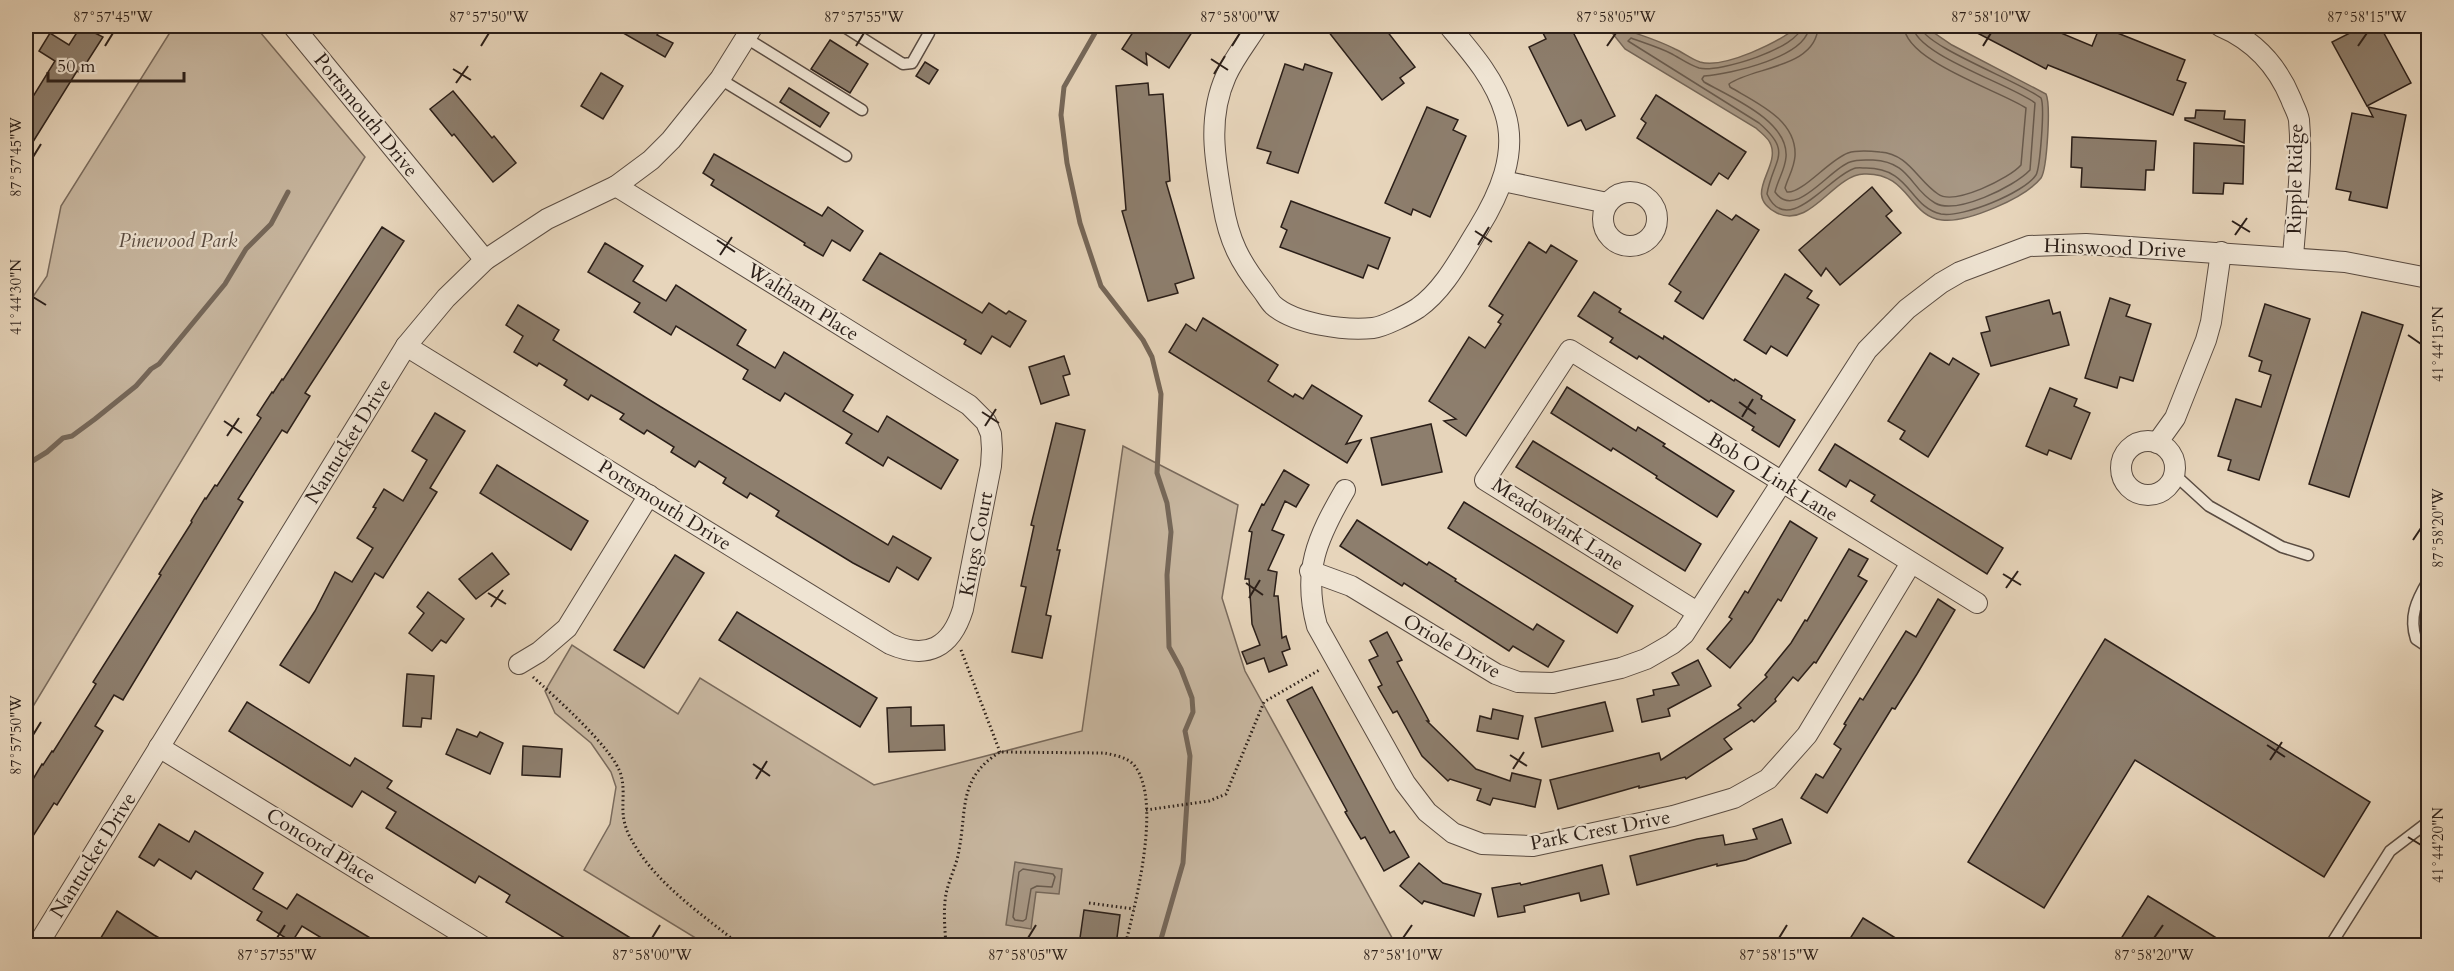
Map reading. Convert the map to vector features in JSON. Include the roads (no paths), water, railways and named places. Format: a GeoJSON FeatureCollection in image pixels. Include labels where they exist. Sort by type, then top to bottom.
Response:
{"type":"FeatureCollection","features":[{"type":"Feature","properties":{"kind":"street","name":"Portsmouth Drive"},"geometry":{"type":"LineString","coordinates":[[293,26],[485,260]]}},
{"type":"Feature","properties":{"kind":"street"},"geometry":{"type":"LineString","coordinates":[[1257,26],[1227,74],[1218,96],[1214,117],[1214,146],[1228,232],[1251,277],[1272,305],[1288,315],[1340,328],[1375,328],[1416,309],[1437,292],[1493,204],[1503,181],[1509,142],[1505,114],[1494,87],[1479,62],[1449,26]]}},
{"type":"Feature","properties":{"kind":"street","name":"Ripple Ridge"},"geometry":{"type":"LineString","coordinates":[[2220,26],[2243,37],[2270,62],[2286,87],[2298,118],[2299,159],[2293,257]]}},
{"type":"Feature","properties":{"kind":"street","name":"Nantucket Drive"},"geometry":{"type":"LineString","coordinates":[[37,945],[406,346],[446,298],[485,260],[548,219],[616,186],[651,160],[720,79],[750,32]]}},
{"type":"Feature","properties":{"kind":"street"},"geometry":{"type":"LineString","coordinates":[[1503,181],[1607,203]]}},
{"type":"Feature","properties":{"kind":"street","name":"Waltham Place"},"geometry":{"type":"LineString","coordinates":[[616,186],[969,405],[986,422]]}},
{"type":"Feature","properties":{"kind":"street","name":"Hinswood Drive"},"geometry":{"type":"LineString","coordinates":[[1777,491],[1867,350],[1907,309],[1941,283],[1960,272],[2029,246],[2086,244],[2293,257],[2367,265],[2428,278]]}},
{"type":"Feature","properties":{"kind":"street"},"geometry":{"type":"LineString","coordinates":[[2157,443],[2175,418],[2206,340],[2211,322],[2221,252]]}},
{"type":"Feature","properties":{"kind":"street","name":"Portsmouth Drive"},"geometry":{"type":"LineString","coordinates":[[406,346],[890,644],[914,652],[927,651]]}},
{"type":"Feature","properties":{"kind":"street","name":"Bob O Link Lane"},"geometry":{"type":"LineString","coordinates":[[1570,350],[1777,491],[1911,563],[1977,603]]}},
{"type":"Feature","properties":{"kind":"street","name":"Meadowlark Lane"},"geometry":{"type":"LineString","coordinates":[[1570,350],[1485,480],[1697,612]]}},
{"type":"Feature","properties":{"kind":"street","name":"Kings Court"},"geometry":{"type":"LineString","coordinates":[[927,651],[939,646],[951,634],[959,622],[963,609],[991,466],[991,434],[986,422]]}},
{"type":"Feature","properties":{"kind":"street"},"geometry":{"type":"LineString","coordinates":[[2143,441],[2157,443],[2167,448],[2172,456],[2174,474],[2170,483],[2156,493],[2138,492],[2124,481],[2121,464],[2128,449],[2143,441]]}},
{"type":"Feature","properties":{"kind":"street","name":"Park Crest Drive"},"geometry":{"type":"LineString","coordinates":[[1345,490],[1325,523],[1310,571],[1313,611],[1317,626],[1405,783],[1426,812],[1453,833],[1482,844],[1533,846],[1672,816],[1734,798],[1768,779],[1807,735],[1911,563]]}},
{"type":"Feature","properties":{"kind":"street","name":"Oriole Drive"},"geometry":{"type":"LineString","coordinates":[[1310,571],[1352,586],[1496,674],[1531,684],[1564,681],[1621,668],[1646,659],[1684,634],[1777,491]]}},
{"type":"Feature","properties":{"kind":"street"},"geometry":{"type":"LineString","coordinates":[[519,664],[539,652],[567,627],[649,495]]}},
{"type":"Feature","properties":{"kind":"street","name":"Concord Place"},"geometry":{"type":"LineString","coordinates":[[159,747],[482,945]]}},
{"type":"Feature","properties":{"kind":"lane"},"geometry":{"type":"LineString","coordinates":[[843,26],[903,64],[912,63],[929,33]]}},
{"type":"Feature","properties":{"kind":"lane"},"geometry":{"type":"LineString","coordinates":[[750,32],[862,110]]}},
{"type":"Feature","properties":{"kind":"lane"},"geometry":{"type":"LineString","coordinates":[[720,79],[846,156]]}},
{"type":"Feature","properties":{"kind":"lane"},"geometry":{"type":"LineString","coordinates":[[2174,474],[2209,506],[2282,547],[2308,555]]}},
{"type":"Feature","properties":{"kind":"lane"},"geometry":{"type":"LineString","coordinates":[[2428,581],[2412,615],[2412,627],[2416,639],[2428,647]]}},
{"type":"Feature","properties":{"kind":"lane"},"geometry":{"type":"LineString","coordinates":[[2331,945],[2390,851],[2428,822]]}},
{"type":"Feature","properties":{"kind":"water"},"geometry":{"type":"Polygon","coordinates":[[[1614,26],[1660,42],[1697,61],[1710,63],[1723,62],[1751,53],[1798,26],[1924,26],[1952,45],[2046,94],[2047,150],[2041,178],[2033,186],[1995,208],[1953,220],[1931,217],[1891,180],[1879,175],[1864,174],[1842,183],[1801,214],[1789,216],[1777,213],[1767,206],[1762,198],[1764,181],[1772,154],[1767,138],[1756,128],[1625,49],[1609,29],[1614,26]]]}},
{"type":"Feature","properties":{"kind":"water"},"geometry":{"type":"Polygon","coordinates":[[[1015,862],[1062,869],[1059,894],[1036,892],[1031,929],[1006,925],[1015,862]]]}},
{"type":"Feature","properties":{"kind":"waterway"},"geometry":{"type":"LineString","coordinates":[[1099,26],[1064,87],[1061,115],[1067,163],[1080,223],[1101,286],[1143,340],[1152,357],[1161,394],[1157,473],[1167,503],[1171,532],[1167,575],[1169,647],[1181,669],[1192,698],[1193,712],[1185,731],[1190,756],[1183,863],[1159,946]]}},
{"type":"Feature","properties":{"kind":"waterway"},"geometry":{"type":"LineString","coordinates":[[26,465],[47,452],[63,438],[72,436],[95,419],[159,364],[225,284],[246,249],[271,224],[288,192]]}},
{"type":"Feature","properties":{"kind":"park label","name":"Pinewood Park"},"geometry":{"type":"Point","coordinates":[178,240]}}]}
